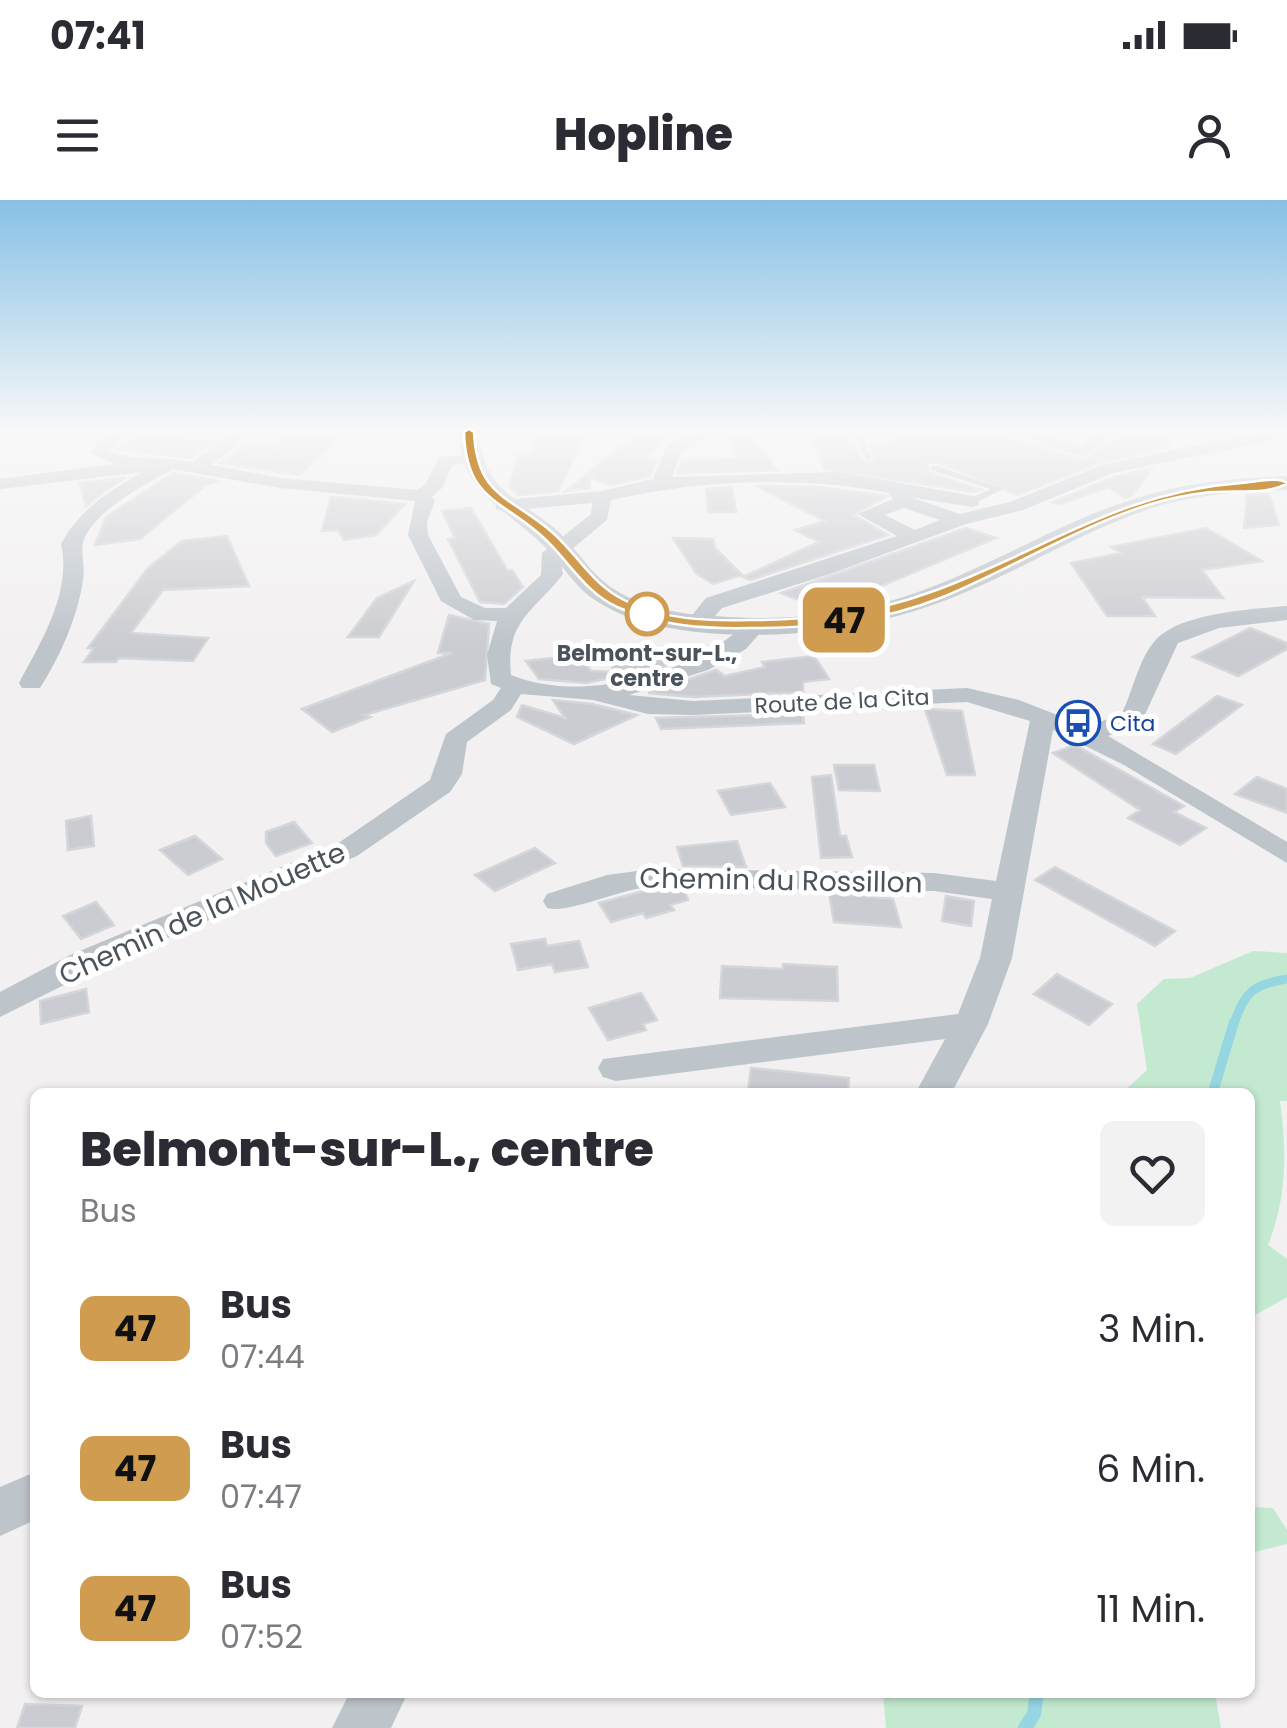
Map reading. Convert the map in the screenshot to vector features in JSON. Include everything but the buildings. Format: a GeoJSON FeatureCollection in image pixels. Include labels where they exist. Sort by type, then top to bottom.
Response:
{"type":"FeatureCollection","features":[{"type":"Feature","properties":{"kind":"street"},"geometry":{"type":"LineString","coordinates":[[31,683],[54,637],[73,577],[77,557],[71,544],[76,531],[109,503]]}},
{"type":"Feature","properties":{"kind":"street"},"geometry":{"type":"LineString","coordinates":[[425,503],[417,522],[418,535],[452,601],[482,614],[512,614]]}},
{"type":"Feature","properties":{"kind":"street"},"geometry":{"type":"LineString","coordinates":[[503,505],[524,503]]}},
{"type":"Feature","properties":{"kind":"street"},"geometry":{"type":"LineString","coordinates":[[601,503],[600,516],[548,556],[553,574],[537,595],[512,614],[496,666],[500,679],[514,686],[593,693],[694,668],[749,633]]}},
{"type":"Feature","properties":{"kind":"street"},"geometry":{"type":"LineString","coordinates":[[887,503],[868,514],[914,537]]}},
{"type":"Feature","properties":{"kind":"street"},"geometry":{"type":"LineString","coordinates":[[918,503],[959,520]]}},
{"type":"Feature","properties":{"kind":"street"},"geometry":{"type":"LineString","coordinates":[[695,625],[714,602],[959,520],[1024,503]]}},
{"type":"Feature","properties":{"kind":"street"},"geometry":{"type":"LineString","coordinates":[[503,505],[560,547],[604,594],[655,616],[695,625],[812,624],[873,614],[937,595],[1084,526],[1145,503]]}},
{"type":"Feature","properties":{"kind":"street"},"geometry":{"type":"LineString","coordinates":[[1086,736],[1132,718],[1158,666],[1163,644],[1174,637],[1214,623],[1287,613]]}},
{"type":"Feature","properties":{"kind":"street","name":"Chemin de la Mouette"},"geometry":{"type":"LineString","coordinates":[[0,1006],[81,963],[347,850],[440,786],[449,774],[455,739],[502,705],[514,686]]}},
{"type":"Feature","properties":{"kind":"street","name":"Route de la Cita"},"geometry":{"type":"LineString","coordinates":[[593,693],[648,707],[693,708],[967,694],[1086,736],[1287,854]]}},
{"type":"Feature","properties":{"kind":"street"},"geometry":{"type":"LineString","coordinates":[[936,1088],[971,1024],[996,958],[1044,718]]}},
{"type":"Feature","properties":{"kind":"street","name":"Chemin du Rossillon"},"geometry":{"type":"LineString","coordinates":[[558,900],[614,880],[650,875],[688,882],[934,882],[1008,892]]}},
{"type":"Feature","properties":{"kind":"street"},"geometry":{"type":"LineString","coordinates":[[616,1068],[971,1024]]}},
{"type":"Feature","properties":{"kind":"street"},"geometry":{"type":"LineString","coordinates":[[0,1512],[30,1497]]}},
{"type":"Feature","properties":{"kind":"street"},"geometry":{"type":"LineString","coordinates":[[360,1728],[377,1698]]}},
{"type":"Feature","properties":{"kind":"green space"},"geometry":{"type":"Polygon","coordinates":[[[1253,951],[1287,953],[1287,1101],[1280,1101],[1284,1174],[1279,1210],[1268,1245],[1287,1259],[1287,1297],[1255,1315],[1255,1088],[1127,1088],[1147,1070],[1137,1004],[1164,979],[1190,978],[1253,951]]]}},
{"type":"Feature","properties":{"kind":"green space"},"geometry":{"type":"Polygon","coordinates":[[[1255,1507],[1273,1508],[1287,1530],[1287,1544],[1255,1552],[1255,1507]]]}},
{"type":"Feature","properties":{"kind":"green space"},"geometry":{"type":"Polygon","coordinates":[[[883,1698],[1216,1698],[1221,1728],[886,1728],[883,1698]]]}},
{"type":"Feature","properties":{"kind":"waterway"},"geometry":{"type":"LineString","coordinates":[[1234,1024],[1252,991],[1287,979]]}},
{"type":"Feature","properties":{"kind":"waterway"},"geometry":{"type":"LineString","coordinates":[[1214,1088],[1234,1022]]}},
{"type":"Feature","properties":{"kind":"waterway"},"geometry":{"type":"LineString","coordinates":[[1025,1728],[1034,1714],[1036,1698]]}},
{"type":"Feature","properties":{"kind":"bus line","name":"47"},"geometry":{"type":"LineString","coordinates":[[501,503],[548,535],[591,585],[622,604],[695,625],[750,626],[858,618],[937,595],[1084,526],[1145,503]]}},
{"type":"Feature","properties":{"kind":"place","name":"Belmont-sur-L., centre"},"geometry":{"type":"Point","coordinates":[647,614]}},
{"type":"Feature","properties":{"kind":"place","name":"Cita"},"geometry":{"type":"Point","coordinates":[1078,723]}}]}
